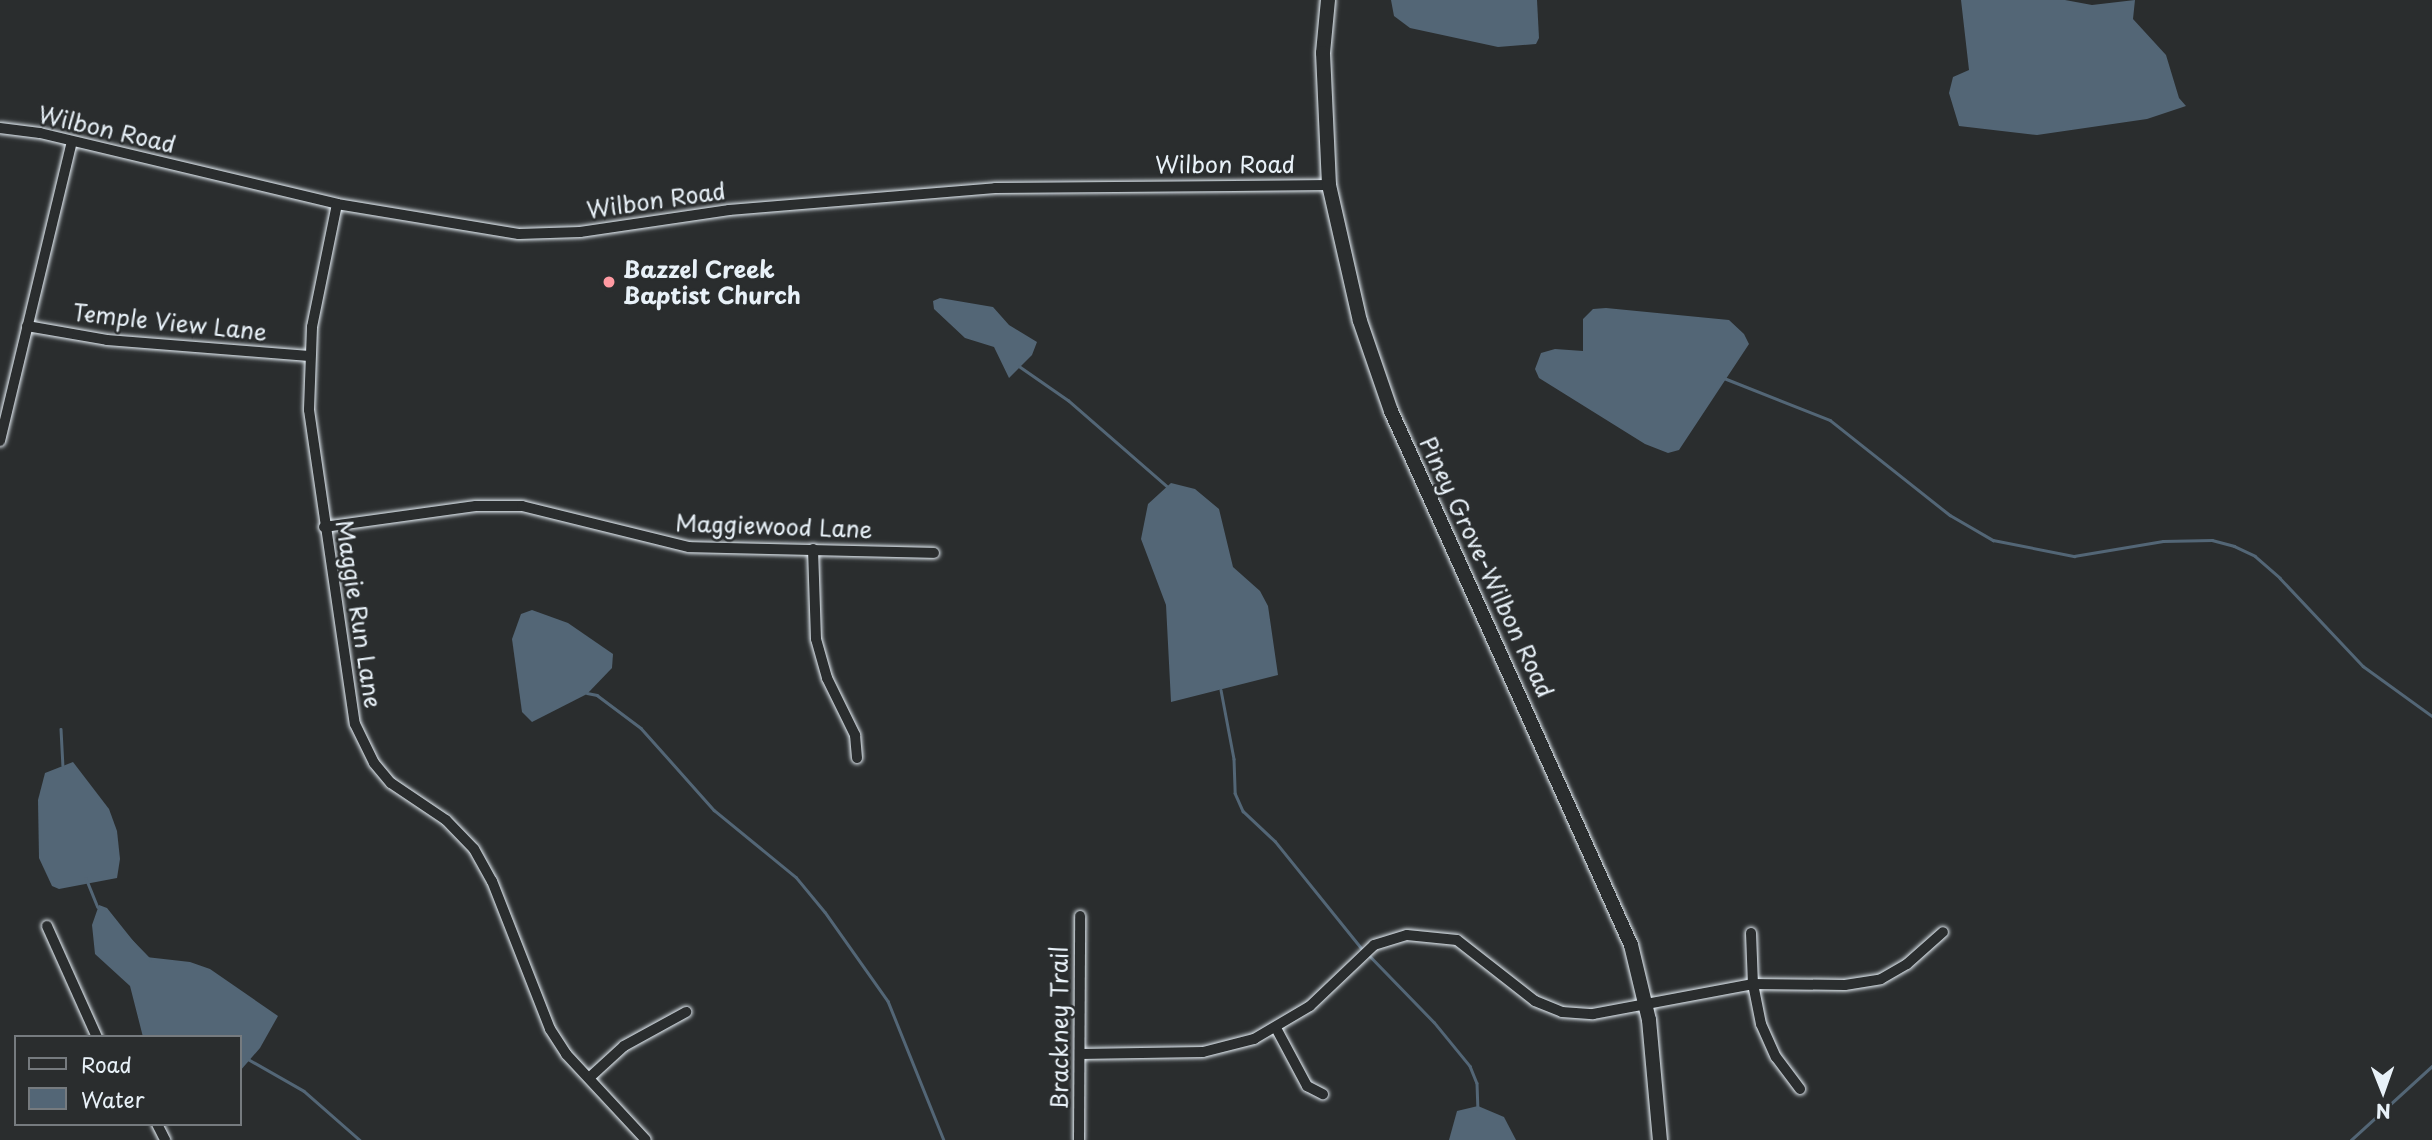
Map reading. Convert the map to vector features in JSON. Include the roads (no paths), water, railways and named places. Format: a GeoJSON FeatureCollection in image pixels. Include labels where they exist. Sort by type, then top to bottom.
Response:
{"type":"FeatureCollection","features":[{"type":"Feature","properties":{"kind":"street","name":"Piney Grove-Wilbon Road"},"geometry":{"type":"LineString","coordinates":[[1328,0],[1323,53],[1329,185],[1360,321],[1391,411],[1622,921],[1647,1004],[1660,1140]]}},
{"type":"Feature","properties":{"kind":"street","name":"Wilbon Road"},"geometry":{"type":"LineString","coordinates":[[0,128],[72,142],[337,204],[493,231],[540,234],[782,205],[995,188],[1329,185]]}},
{"type":"Feature","properties":{"kind":"street"},"geometry":{"type":"LineString","coordinates":[[0,441],[72,142]]}},
{"type":"Feature","properties":{"kind":"street","name":"Maggie Run Lane"},"geometry":{"type":"LineString","coordinates":[[337,204],[309,356],[309,410],[349,695],[360,737],[391,783],[446,820],[474,849],[492,881],[550,1029],[646,1140]]}},
{"type":"Feature","properties":{"kind":"street","name":"Temple View Lane"},"geometry":{"type":"LineString","coordinates":[[27,326],[107,340],[309,356]]}},
{"type":"Feature","properties":{"kind":"street","name":"Maggiewood Lane"},"geometry":{"type":"LineString","coordinates":[[324,527],[476,506],[522,506],[670,544],[934,553]]}},
{"type":"Feature","properties":{"kind":"street"},"geometry":{"type":"LineString","coordinates":[[813,550],[816,639],[827,678],[855,735],[857,758]]}},
{"type":"Feature","properties":{"kind":"street","name":"Brackney Trail"},"geometry":{"type":"LineString","coordinates":[[1079,1140],[1080,916]]}},
{"type":"Feature","properties":{"kind":"street"},"geometry":{"type":"LineString","coordinates":[[47,926],[96,1035]]}},
{"type":"Feature","properties":{"kind":"street"},"geometry":{"type":"LineString","coordinates":[[1080,1054],[1217,1050],[1276,1028],[1310,1006],[1374,945],[1419,934],[1446,937],[1469,947],[1549,1009],[1593,1014],[1753,984],[1845,985],[1881,979],[1907,964],[1943,932]]}},
{"type":"Feature","properties":{"kind":"street"},"geometry":{"type":"LineString","coordinates":[[1751,933],[1753,984],[1761,1024],[1776,1056],[1800,1089]]}},
{"type":"Feature","properties":{"kind":"street"},"geometry":{"type":"LineString","coordinates":[[589,1077],[624,1046],[686,1012]]}},
{"type":"Feature","properties":{"kind":"street"},"geometry":{"type":"LineString","coordinates":[[1276,1028],[1307,1086],[1323,1094]]}},
{"type":"Feature","properties":{"kind":"water"},"geometry":{"type":"Polygon","coordinates":[[[1391,0],[1537,0],[1539,38],[1536,44],[1498,47],[1410,28],[1394,16],[1391,0]]]}},
{"type":"Feature","properties":{"kind":"water"},"geometry":{"type":"Polygon","coordinates":[[[1961,0],[2065,0],[2092,5],[2135,0],[2133,19],[2166,55],[2179,98],[2186,106],[2147,119],[2037,135],[1959,126],[1949,93],[1953,77],[1969,70],[1961,0]]]}},
{"type":"Feature","properties":{"kind":"water"},"geometry":{"type":"Polygon","coordinates":[[[940,298],[993,307],[1009,325],[1037,342],[1032,355],[1009,378],[994,347],[965,338],[934,309],[933,301],[940,298]]]}},
{"type":"Feature","properties":{"kind":"water"},"geometry":{"type":"Polygon","coordinates":[[[1593,309],[1729,320],[1744,334],[1749,344],[1679,450],[1668,453],[1645,444],[1539,378],[1535,369],[1541,353],[1555,349],[1583,351],[1583,319],[1593,309]]]}},
{"type":"Feature","properties":{"kind":"water"},"geometry":{"type":"Polygon","coordinates":[[[1171,483],[1195,489],[1219,509],[1233,567],[1260,591],[1268,606],[1278,675],[1171,702],[1166,605],[1141,539],[1148,504],[1171,483]]]}},
{"type":"Feature","properties":{"kind":"water"},"geometry":{"type":"Polygon","coordinates":[[[532,610],[568,623],[613,654],[612,668],[587,694],[532,722],[522,712],[512,639],[521,614],[532,610]]]}},
{"type":"Feature","properties":{"kind":"water"},"geometry":{"type":"Polygon","coordinates":[[[73,762],[109,809],[117,831],[120,859],[117,878],[59,889],[52,886],[39,858],[38,800],[45,773],[73,762]]]}},
{"type":"Feature","properties":{"kind":"water"},"geometry":{"type":"Polygon","coordinates":[[[99,905],[107,908],[146,957],[190,962],[210,969],[278,1016],[260,1048],[242,1069],[242,1035],[142,1035],[130,986],[95,954],[92,925],[99,905]]]}},
{"type":"Feature","properties":{"kind":"water"},"geometry":{"type":"Polygon","coordinates":[[[1478,1106],[1504,1117],[1516,1140],[1449,1140],[1457,1111],[1478,1106]]]}},
{"type":"Feature","properties":{"kind":"waterway"},"geometry":{"type":"LineString","coordinates":[[1019,366],[1068,400],[1168,487]]}},
{"type":"Feature","properties":{"kind":"waterway"},"geometry":{"type":"LineString","coordinates":[[1724,378],[1830,420],[1950,515],[1993,540],[2074,556],[2163,541],[2212,540],[2255,556],[2280,578],[2363,666],[2432,716]]}},
{"type":"Feature","properties":{"kind":"waterway"},"geometry":{"type":"LineString","coordinates":[[1221,690],[1234,759],[1235,793],[1243,811],[1275,841],[1363,950]]}},
{"type":"Feature","properties":{"kind":"waterway"},"geometry":{"type":"LineString","coordinates":[[587,693],[597,695],[641,728],[714,810],[796,877],[825,912],[888,1001],[944,1140]]}},
{"type":"Feature","properties":{"kind":"waterway"},"geometry":{"type":"LineString","coordinates":[[61,729],[63,765]]}},
{"type":"Feature","properties":{"kind":"waterway"},"geometry":{"type":"LineString","coordinates":[[86,878],[98,907]]}},
{"type":"Feature","properties":{"kind":"waterway"},"geometry":{"type":"LineString","coordinates":[[123,932],[150,960]]}},
{"type":"Feature","properties":{"kind":"waterway"},"geometry":{"type":"LineString","coordinates":[[1368,954],[1434,1022],[1470,1066],[1477,1083],[1478,1109]]}},
{"type":"Feature","properties":{"kind":"waterway"},"geometry":{"type":"LineString","coordinates":[[248,1059],[304,1091],[360,1140]]}},
{"type":"Feature","properties":{"kind":"waterway"},"geometry":{"type":"LineString","coordinates":[[2351,1140],[2432,1066]]}},
{"type":"Feature","properties":{"kind":"place","name":"Bazzel Creek Baptist Church"},"geometry":{"type":"Point","coordinates":[609,282]}}]}
